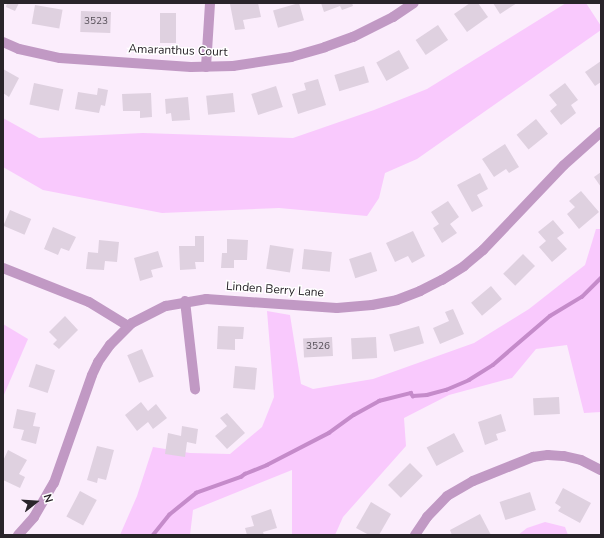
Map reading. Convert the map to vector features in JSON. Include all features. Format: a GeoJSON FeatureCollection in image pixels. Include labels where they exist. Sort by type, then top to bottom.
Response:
{"type":"FeatureCollection","features":[{"type":"Feature","properties":{"kind":"street"},"geometry":{"type":"LineString","coordinates":[[206,67],[210,3]]}},
{"type":"Feature","properties":{"kind":"street","name":"Amaranthus Court"},"geometry":{"type":"LineString","coordinates":[[3,42],[36,53],[60,58],[206,67],[260,63],[325,48],[353,37],[414,3]]}},
{"type":"Feature","properties":{"kind":"street","name":"Linden Berry Lane"},"geometry":{"type":"LineString","coordinates":[[18,535],[38,511],[54,483],[98,362],[110,345],[128,326],[150,312],[185,301],[218,299],[337,308],[360,307],[397,300],[420,291],[442,280],[464,266],[483,250],[564,165],[601,132]]}},
{"type":"Feature","properties":{"kind":"street"},"geometry":{"type":"LineString","coordinates":[[3,268],[90,302],[128,326]]}},
{"type":"Feature","properties":{"kind":"street"},"geometry":{"type":"LineString","coordinates":[[185,301],[195,389]]}},
{"type":"Feature","properties":{"kind":"street"},"geometry":{"type":"LineString","coordinates":[[415,535],[427,517],[447,496],[473,481],[533,457],[548,455],[564,456],[581,460],[601,470]]}},
{"type":"Feature","properties":{"kind":"shaded area"},"geometry":{"type":"Polygon","coordinates":[[[566,3],[586,3],[601,26],[601,30],[417,159],[385,173],[379,198],[367,216],[279,208],[162,213],[43,190],[3,167],[3,118],[39,138],[143,133],[293,138],[374,110],[427,89],[566,3]]]}},
{"type":"Feature","properties":{"kind":"shaded area"},"geometry":{"type":"Polygon","coordinates":[[[596,229],[601,229],[601,412],[584,413],[567,345],[536,349],[512,378],[449,395],[404,418],[406,446],[343,517],[335,535],[292,535],[292,470],[193,510],[190,535],[120,535],[137,496],[153,447],[190,453],[230,454],[262,427],[274,397],[267,311],[290,315],[301,384],[313,389],[373,379],[474,343],[529,309],[585,265],[596,229]]]}},
{"type":"Feature","properties":{"kind":"shaded area"},"geometry":{"type":"Polygon","coordinates":[[[3,324],[28,339],[3,397],[3,324]]]}},
{"type":"Feature","properties":{"kind":"shaded area"},"geometry":{"type":"Polygon","coordinates":[[[545,522],[565,527],[568,535],[518,535],[527,528],[545,522]]]}},
{"type":"Feature","properties":{"kind":"building"},"geometry":{"type":"Polygon","coordinates":[[[7,3],[19,3],[15,11],[6,7],[7,3]]]}},
{"type":"Feature","properties":{"kind":"building"},"geometry":{"type":"Polygon","coordinates":[[[258,3],[261,17],[243,20],[245,29],[235,30],[230,4],[258,3]]]}},
{"type":"Feature","properties":{"kind":"building"},"geometry":{"type":"Polygon","coordinates":[[[299,3],[304,20],[278,28],[273,10],[299,3]]]}},
{"type":"Feature","properties":{"kind":"building"},"geometry":{"type":"Polygon","coordinates":[[[321,3],[352,3],[353,6],[342,10],[340,6],[324,12],[321,3]]]}},
{"type":"Feature","properties":{"kind":"building"},"geometry":{"type":"Polygon","coordinates":[[[470,3],[478,3],[488,17],[467,32],[454,14],[470,3]]]}},
{"type":"Feature","properties":{"kind":"building"},"geometry":{"type":"Polygon","coordinates":[[[493,3],[517,3],[500,14],[493,3]]]}},
{"type":"Feature","properties":{"kind":"building"},"geometry":{"type":"Polygon","coordinates":[[[35,5],[63,10],[59,29],[32,24],[35,5]]]}},
{"type":"Feature","properties":{"kind":"building"},"geometry":{"type":"Polygon","coordinates":[[[81,11],[111,12],[110,33],[80,32],[81,11]]]}},
{"type":"Feature","properties":{"kind":"building"},"geometry":{"type":"Polygon","coordinates":[[[160,13],[176,13],[176,43],[160,43],[160,13]]]}},
{"type":"Feature","properties":{"kind":"building"},"geometry":{"type":"Polygon","coordinates":[[[438,25],[448,40],[426,55],[416,40],[438,25]]]}},
{"type":"Feature","properties":{"kind":"building"},"geometry":{"type":"Polygon","coordinates":[[[399,50],[409,68],[386,81],[376,63],[399,50]]]}},
{"type":"Feature","properties":{"kind":"building"},"geometry":{"type":"Polygon","coordinates":[[[601,61],[601,82],[595,86],[585,72],[601,61]]]}},
{"type":"Feature","properties":{"kind":"building"},"geometry":{"type":"Polygon","coordinates":[[[364,66],[369,82],[339,91],[334,75],[364,66]]]}},
{"type":"Feature","properties":{"kind":"building"},"geometry":{"type":"Polygon","coordinates":[[[3,69],[19,78],[9,97],[3,93],[3,69]]]}},
{"type":"Feature","properties":{"kind":"building"},"geometry":{"type":"Polygon","coordinates":[[[318,79],[326,105],[298,114],[292,94],[306,90],[304,83],[318,79]]]}},
{"type":"Feature","properties":{"kind":"building"},"geometry":{"type":"Polygon","coordinates":[[[34,83],[63,89],[59,111],[29,105],[34,83]]]}},
{"type":"Feature","properties":{"kind":"building"},"geometry":{"type":"Polygon","coordinates":[[[565,83],[578,100],[571,105],[576,113],[561,125],[550,111],[557,105],[549,95],[565,83]]]}},
{"type":"Feature","properties":{"kind":"building"},"geometry":{"type":"Polygon","coordinates":[[[276,86],[283,107],[258,115],[251,94],[276,86]]]}},
{"type":"Feature","properties":{"kind":"building"},"geometry":{"type":"Polygon","coordinates":[[[98,88],[108,90],[105,106],[101,105],[99,113],[75,109],[78,92],[97,95],[98,88]]]}},
{"type":"Feature","properties":{"kind":"building"},"geometry":{"type":"Polygon","coordinates":[[[151,93],[152,117],[140,118],[140,111],[123,111],[122,94],[151,93]]]}},
{"type":"Feature","properties":{"kind":"building"},"geometry":{"type":"Polygon","coordinates":[[[233,93],[235,112],[208,115],[206,96],[233,93]]]}},
{"type":"Feature","properties":{"kind":"building"},"geometry":{"type":"Polygon","coordinates":[[[188,97],[190,120],[172,121],[171,113],[166,114],[165,99],[188,97]]]}},
{"type":"Feature","properties":{"kind":"building"},"geometry":{"type":"Polygon","coordinates":[[[536,119],[548,134],[529,149],[517,135],[536,119]]]}},
{"type":"Feature","properties":{"kind":"building"},"geometry":{"type":"Polygon","coordinates":[[[505,144],[519,167],[509,173],[506,169],[494,177],[482,159],[505,144]]]}},
{"type":"Feature","properties":{"kind":"building"},"geometry":{"type":"Polygon","coordinates":[[[601,172],[601,187],[594,177],[601,172]]]}},
{"type":"Feature","properties":{"kind":"building"},"geometry":{"type":"Polygon","coordinates":[[[480,173],[488,189],[477,195],[483,206],[472,212],[457,185],[480,173]]]}},
{"type":"Feature","properties":{"kind":"building"},"geometry":{"type":"Polygon","coordinates":[[[581,191],[599,212],[579,229],[567,214],[575,207],[569,201],[581,191]]]}},
{"type":"Feature","properties":{"kind":"building"},"geometry":{"type":"Polygon","coordinates":[[[448,201],[459,217],[450,224],[457,233],[442,243],[433,228],[439,224],[431,212],[448,201]]]}},
{"type":"Feature","properties":{"kind":"building"},"geometry":{"type":"Polygon","coordinates":[[[10,210],[31,219],[25,235],[3,226],[10,210]]]}},
{"type":"Feature","properties":{"kind":"building"},"geometry":{"type":"Polygon","coordinates":[[[553,220],[564,233],[557,238],[567,249],[552,262],[539,247],[546,241],[538,232],[553,220]]]}},
{"type":"Feature","properties":{"kind":"building"},"geometry":{"type":"Polygon","coordinates":[[[53,227],[76,237],[69,251],[61,248],[58,255],[44,249],[53,227]]]}},
{"type":"Feature","properties":{"kind":"building"},"geometry":{"type":"Polygon","coordinates":[[[413,231],[425,256],[412,263],[408,256],[395,262],[386,243],[413,231]]]}},
{"type":"Feature","properties":{"kind":"building"},"geometry":{"type":"Polygon","coordinates":[[[195,236],[204,236],[204,262],[195,262],[196,269],[180,270],[179,246],[195,246],[195,236]]]}},
{"type":"Feature","properties":{"kind":"building"},"geometry":{"type":"Polygon","coordinates":[[[227,239],[248,240],[247,260],[234,260],[234,268],[221,268],[222,253],[227,253],[227,239]]]}},
{"type":"Feature","properties":{"kind":"building"},"geometry":{"type":"Polygon","coordinates":[[[99,240],[119,242],[117,262],[105,261],[104,270],[86,269],[88,252],[98,253],[99,240]]]}},
{"type":"Feature","properties":{"kind":"building"},"geometry":{"type":"Polygon","coordinates":[[[270,245],[294,249],[290,272],[266,269],[270,245]]]}},
{"type":"Feature","properties":{"kind":"building"},"geometry":{"type":"Polygon","coordinates":[[[304,249],[332,252],[330,272],[302,269],[304,249]]]}},
{"type":"Feature","properties":{"kind":"building"},"geometry":{"type":"Polygon","coordinates":[[[158,251],[163,267],[151,270],[153,277],[140,281],[134,258],[158,251]]]}},
{"type":"Feature","properties":{"kind":"building"},"geometry":{"type":"Polygon","coordinates":[[[371,252],[377,271],[355,278],[349,259],[371,252]]]}},
{"type":"Feature","properties":{"kind":"building"},"geometry":{"type":"Polygon","coordinates":[[[523,254],[535,266],[515,286],[503,274],[523,254]]]}},
{"type":"Feature","properties":{"kind":"building"},"geometry":{"type":"Polygon","coordinates":[[[491,286],[502,299],[482,316],[471,303],[491,286]]]}},
{"type":"Feature","properties":{"kind":"building"},"geometry":{"type":"Polygon","coordinates":[[[453,309],[464,334],[440,344],[433,328],[449,321],[445,312],[453,309]]]}},
{"type":"Feature","properties":{"kind":"building"},"geometry":{"type":"Polygon","coordinates":[[[65,316],[78,330],[59,349],[53,344],[57,340],[49,332],[65,316]]]}},
{"type":"Feature","properties":{"kind":"building"},"geometry":{"type":"Polygon","coordinates":[[[218,326],[244,327],[243,339],[235,339],[235,350],[217,349],[218,326]]]}},
{"type":"Feature","properties":{"kind":"building"},"geometry":{"type":"Polygon","coordinates":[[[419,326],[424,343],[394,352],[389,335],[419,326]]]}},
{"type":"Feature","properties":{"kind":"building"},"geometry":{"type":"Polygon","coordinates":[[[332,337],[333,356],[304,357],[303,339],[332,337]]]}},
{"type":"Feature","properties":{"kind":"building"},"geometry":{"type":"Polygon","coordinates":[[[376,337],[377,358],[352,359],[351,338],[376,337]]]}},
{"type":"Feature","properties":{"kind":"building"},"geometry":{"type":"Polygon","coordinates":[[[142,349],[154,377],[139,383],[127,355],[142,349]]]}},
{"type":"Feature","properties":{"kind":"building"},"geometry":{"type":"Polygon","coordinates":[[[36,364],[55,370],[48,393],[29,387],[36,364]]]}},
{"type":"Feature","properties":{"kind":"building"},"geometry":{"type":"Polygon","coordinates":[[[235,366],[257,368],[255,390],[233,388],[235,366]]]}},
{"type":"Feature","properties":{"kind":"building"},"geometry":{"type":"Polygon","coordinates":[[[559,397],[560,414],[534,415],[533,398],[559,397]]]}},
{"type":"Feature","properties":{"kind":"building"},"geometry":{"type":"Polygon","coordinates":[[[141,402],[148,411],[156,404],[167,418],[153,429],[148,422],[137,431],[125,415],[141,402]]]}},
{"type":"Feature","properties":{"kind":"building"},"geometry":{"type":"Polygon","coordinates":[[[17,409],[36,413],[33,426],[40,427],[36,444],[21,440],[24,430],[13,428],[17,409]]]}},
{"type":"Feature","properties":{"kind":"building"},"geometry":{"type":"Polygon","coordinates":[[[227,413],[245,433],[227,449],[215,436],[227,426],[220,418],[227,413]]]}},
{"type":"Feature","properties":{"kind":"building"},"geometry":{"type":"Polygon","coordinates":[[[501,414],[506,431],[496,434],[498,440],[485,445],[478,422],[501,414]]]}},
{"type":"Feature","properties":{"kind":"building"},"geometry":{"type":"Polygon","coordinates":[[[182,426],[198,429],[196,444],[187,442],[185,457],[165,454],[168,433],[181,436],[182,426]]]}},
{"type":"Feature","properties":{"kind":"building"},"geometry":{"type":"Polygon","coordinates":[[[454,433],[464,452],[436,466],[427,448],[454,433]]]}},
{"type":"Feature","properties":{"kind":"building"},"geometry":{"type":"Polygon","coordinates":[[[97,446],[114,450],[106,480],[98,478],[97,483],[87,480],[97,446]]]}},
{"type":"Feature","properties":{"kind":"building"},"geometry":{"type":"Polygon","coordinates":[[[8,450],[27,460],[19,474],[25,477],[20,488],[3,480],[3,461],[8,450]]]}},
{"type":"Feature","properties":{"kind":"building"},"geometry":{"type":"Polygon","coordinates":[[[410,463],[423,476],[401,498],[388,485],[410,463]]]}},
{"type":"Feature","properties":{"kind":"building"},"geometry":{"type":"Polygon","coordinates":[[[563,488],[591,503],[580,523],[558,511],[561,507],[555,503],[563,488]]]}},
{"type":"Feature","properties":{"kind":"building"},"geometry":{"type":"Polygon","coordinates":[[[80,491],[97,500],[83,526],[66,517],[80,491]]]}},
{"type":"Feature","properties":{"kind":"building"},"geometry":{"type":"Polygon","coordinates":[[[530,492],[536,510],[505,520],[500,502],[530,492]]]}},
{"type":"Feature","properties":{"kind":"building"},"geometry":{"type":"Polygon","coordinates":[[[371,502],[391,514],[379,535],[369,535],[356,528],[371,502]]]}},
{"type":"Feature","properties":{"kind":"building"},"geometry":{"type":"Polygon","coordinates":[[[271,509],[277,528],[263,532],[264,535],[247,535],[245,528],[254,526],[251,516],[271,509]]]}},
{"type":"Feature","properties":{"kind":"building"},"geometry":{"type":"Polygon","coordinates":[[[480,514],[491,535],[452,535],[450,530],[480,514]]]}},
{"type":"Feature","properties":{"kind":"waterway"},"geometry":{"type":"LineString","coordinates":[[153,535],[169,515],[196,493],[241,477],[267,465],[329,433],[354,415],[379,401],[411,393],[413,396],[427,395],[446,390],[469,380],[493,365],[550,316],[582,297],[601,278]]}}]}
